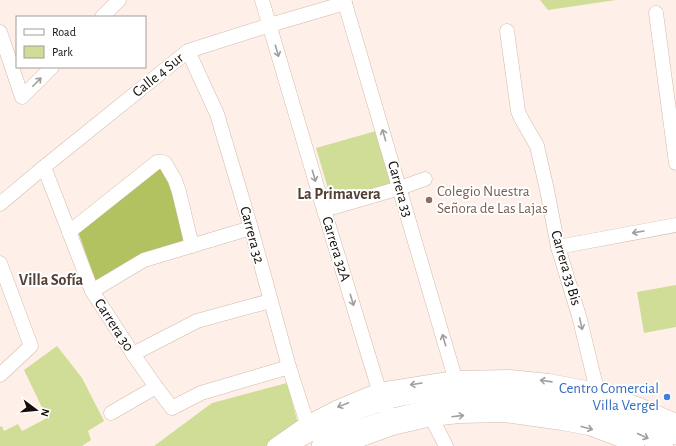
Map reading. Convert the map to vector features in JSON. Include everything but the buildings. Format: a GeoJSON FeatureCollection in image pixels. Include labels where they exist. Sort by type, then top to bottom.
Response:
{"type":"FeatureCollection","features":[{"type":"Feature","properties":{"kind":"main road"},"geometry":{"type":"LineString","coordinates":[[320,446],[349,432],[414,395],[476,389],[549,393],[585,401],[620,411],[676,436]]}},
{"type":"Feature","properties":{"kind":"main road"},"geometry":{"type":"LineString","coordinates":[[286,446],[311,432],[346,416],[386,410],[427,409],[468,404],[509,403],[544,406],[591,416],[630,429],[665,446]]}},
{"type":"Feature","properties":{"kind":"street"},"geometry":{"type":"LineString","coordinates":[[103,16],[119,0]]}},
{"type":"Feature","properties":{"kind":"street","name":"Carrera 32A"},"geometry":{"type":"LineString","coordinates":[[262,0],[324,210],[386,410]]}},
{"type":"Feature","properties":{"kind":"street","name":"Calle 4 Sur"},"geometry":{"type":"LineString","coordinates":[[0,204],[188,51],[345,2]]}},
{"type":"Feature","properties":{"kind":"street","name":"Carrera 33"},"geometry":{"type":"LineString","coordinates":[[345,2],[455,378]]}},
{"type":"Feature","properties":{"kind":"street"},"geometry":{"type":"LineString","coordinates":[[656,13],[676,164]]}},
{"type":"Feature","properties":{"kind":"street","name":"Carrera 33 Bis"},"geometry":{"type":"LineString","coordinates":[[507,31],[518,111],[537,146],[558,246],[579,316],[597,390]]}},
{"type":"Feature","properties":{"kind":"street"},"geometry":{"type":"LineString","coordinates":[[0,32],[22,97],[51,68]]}},
{"type":"Feature","properties":{"kind":"street","name":"Carrera 32"},"geometry":{"type":"LineString","coordinates":[[188,51],[217,114],[251,228],[289,368],[307,424]]}},
{"type":"Feature","properties":{"kind":"street"},"geometry":{"type":"LineString","coordinates":[[69,232],[157,162],[162,162],[165,163],[175,180],[192,246]]}},
{"type":"Feature","properties":{"kind":"street","name":"Carrera 30"},"geometry":{"type":"LineString","coordinates":[[44,167],[92,291],[133,354],[172,408],[201,393],[289,368]]}},
{"type":"Feature","properties":{"kind":"street"},"geometry":{"type":"LineString","coordinates":[[324,210],[400,188],[425,179]]}},
{"type":"Feature","properties":{"kind":"street"},"geometry":{"type":"LineString","coordinates":[[558,246],[676,225]]}},
{"type":"Feature","properties":{"kind":"street"},"geometry":{"type":"LineString","coordinates":[[92,291],[144,260],[251,228]]}},
{"type":"Feature","properties":{"kind":"street"},"geometry":{"type":"LineString","coordinates":[[0,263],[31,346],[0,375]]}},
{"type":"Feature","properties":{"kind":"street"},"geometry":{"type":"LineString","coordinates":[[133,354],[197,322],[270,300]]}},
{"type":"Feature","properties":{"kind":"street"},"geometry":{"type":"LineString","coordinates":[[346,446],[354,442],[386,410],[455,378],[510,377],[549,381],[597,390],[637,404],[676,421]]}},
{"type":"Feature","properties":{"kind":"street"},"geometry":{"type":"LineString","coordinates":[[111,413],[156,387]]}},
{"type":"Feature","properties":{"kind":"street"},"geometry":{"type":"LineString","coordinates":[[274,446],[307,424],[338,407],[386,410],[432,420],[459,416],[504,415],[588,428],[637,446]]}},
{"type":"Feature","properties":{"kind":"street"},"geometry":{"type":"LineString","coordinates":[[432,420],[446,446]]}},
{"type":"Feature","properties":{"kind":"green space"},"geometry":{"type":"Polygon","coordinates":[[[540,0],[616,0],[548,10],[540,0]]]}},
{"type":"Feature","properties":{"kind":"green space"},"geometry":{"type":"Polygon","coordinates":[[[376,131],[394,187],[333,205],[316,148],[376,131]]]}},
{"type":"Feature","properties":{"kind":"green space"},"geometry":{"type":"Polygon","coordinates":[[[158,165],[170,184],[186,243],[96,282],[77,229],[158,165]]]}},
{"type":"Feature","properties":{"kind":"green space"},"geometry":{"type":"Polygon","coordinates":[[[676,285],[676,327],[644,333],[637,292],[676,285]]]}},
{"type":"Feature","properties":{"kind":"green space"},"geometry":{"type":"Polygon","coordinates":[[[57,346],[82,378],[104,421],[88,431],[91,440],[82,446],[0,446],[0,427],[2,426],[4,431],[18,424],[22,431],[47,418],[24,370],[57,346]]]}},
{"type":"Feature","properties":{"kind":"green space"},"geometry":{"type":"Polygon","coordinates":[[[287,383],[299,427],[270,446],[154,446],[212,403],[287,383]]]}},
{"type":"Feature","properties":{"kind":"place","name":"Colegio Nuestra Señora de Las Lajas"},"geometry":{"type":"Point","coordinates":[429,200]}},
{"type":"Feature","properties":{"kind":"place","name":"Centro Comercial Villa Vergel"},"geometry":{"type":"Point","coordinates":[667,397]}},
{"type":"Feature","properties":{"kind":"district","name":"La Primavera"},"geometry":{"type":"Point","coordinates":[339,194]}},
{"type":"Feature","properties":{"kind":"district","name":"Villa Sofía"},"geometry":{"type":"Point","coordinates":[51,280]}}]}
